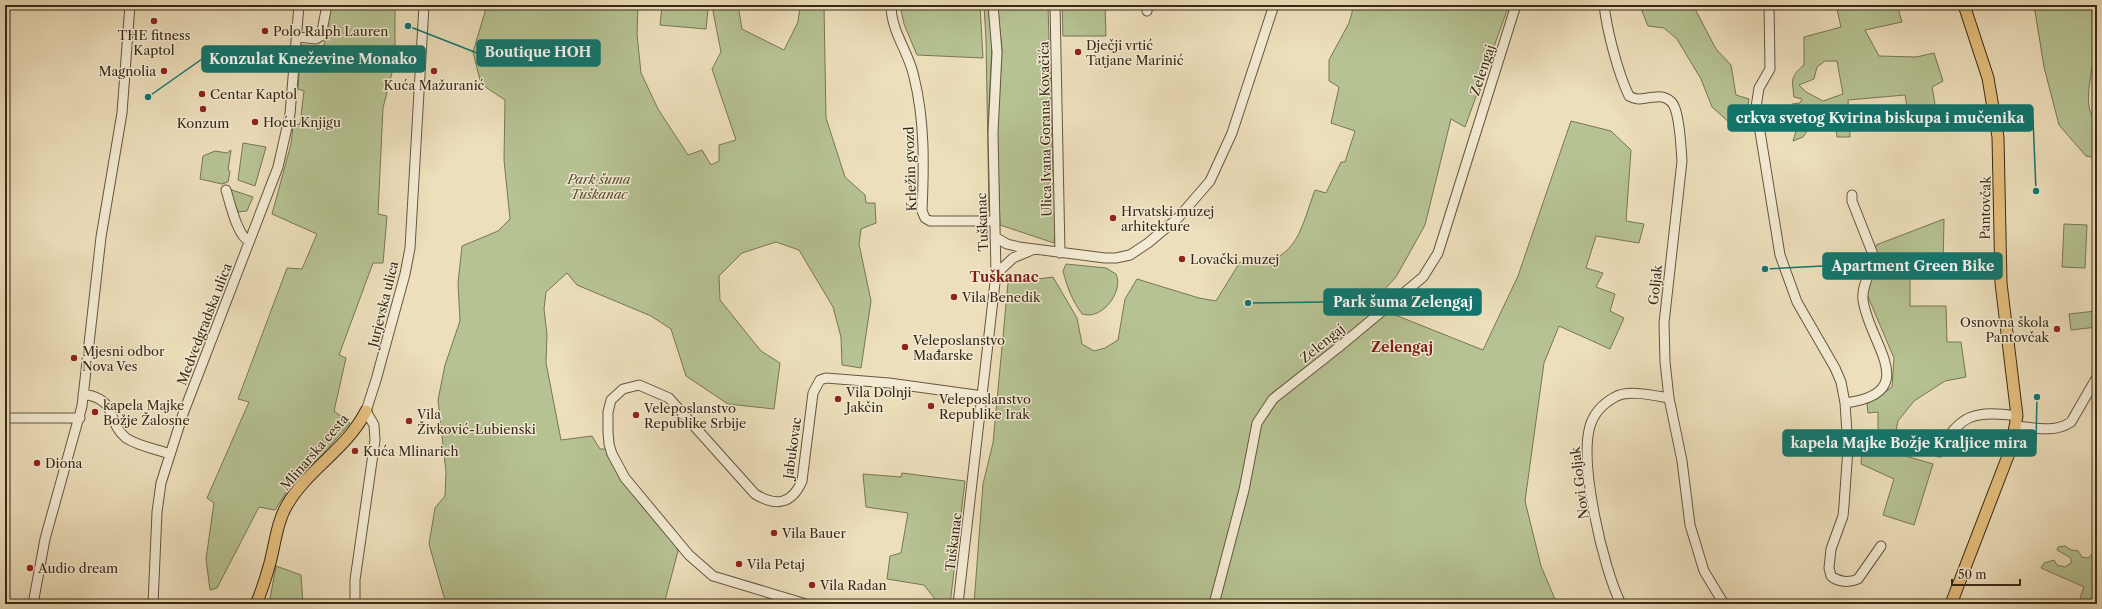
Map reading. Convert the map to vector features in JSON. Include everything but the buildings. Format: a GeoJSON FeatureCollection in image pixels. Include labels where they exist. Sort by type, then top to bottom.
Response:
{"type":"FeatureCollection","features":[{"type":"Feature","properties":{"kind":"main road","name":"Pantovčak"},"geometry":{"type":"LineString","coordinates":[[1951,604],[2010,448],[2017,421],[2001,283],[1999,248],[1998,137],[1988,78],[1964,5]]}},
{"type":"Feature","properties":{"kind":"main road","name":"Mlinarska cesta"},"geometry":{"type":"LineString","coordinates":[[256,604],[270,564],[278,526],[287,505],[303,485],[344,443],[366,411]]}},
{"type":"Feature","properties":{"kind":"street"},"geometry":{"type":"LineString","coordinates":[[33,604],[46,532],[80,418],[101,237],[124,98],[130,5]]}},
{"type":"Feature","properties":{"kind":"street","name":"Medvedgradska ulica"},"geometry":{"type":"LineString","coordinates":[[152,604],[157,512],[162,483],[183,414],[278,167],[290,114],[298,37],[299,5]]}},
{"type":"Feature","properties":{"kind":"street"},"geometry":{"type":"LineString","coordinates":[[298,37],[316,39],[321,36],[327,5]]}},
{"type":"Feature","properties":{"kind":"street","name":"Jurjevska ulica"},"geometry":{"type":"LineString","coordinates":[[366,411],[401,289],[410,248],[424,5]]}},
{"type":"Feature","properties":{"kind":"street","name":"Krležin gvozd"},"geometry":{"type":"LineString","coordinates":[[891,5],[894,29],[908,58],[914,77],[924,144],[922,211],[925,218],[930,221],[995,221]]}},
{"type":"Feature","properties":{"kind":"street","name":"Tuškanac"},"geometry":{"type":"LineString","coordinates":[[958,604],[996,274],[993,106],[997,52],[992,5]]}},
{"type":"Feature","properties":{"kind":"street","name":"Ulica Ivana Gorana Kovačića"},"geometry":{"type":"LineString","coordinates":[[1055,5],[1060,253]]}},
{"type":"Feature","properties":{"kind":"street"},"geometry":{"type":"LineString","coordinates":[[995,236],[1007,244],[1038,250],[1105,258],[1130,254],[1148,243],[1195,200],[1210,181],[1232,133],[1274,5]]}},
{"type":"Feature","properties":{"kind":"street","name":"Zelengaj"},"geometry":{"type":"LineString","coordinates":[[1214,604],[1244,490],[1256,423],[1273,399],[1339,347],[1423,277],[1438,252],[1516,5]]}},
{"type":"Feature","properties":{"kind":"street","name":"Goljak"},"geometry":{"type":"LineString","coordinates":[[1604,5],[1609,32],[1624,87],[1629,96],[1639,100],[1655,97],[1670,100],[1674,106],[1680,138],[1682,161],[1664,323],[1669,398],[1682,461],[1690,524],[1704,571],[1724,604]]}},
{"type":"Feature","properties":{"kind":"street"},"geometry":{"type":"LineString","coordinates":[[1769,5],[1770,70],[1759,88],[1756,108],[1780,255],[1797,302],[1838,375],[1845,403],[1848,448],[1844,505],[1831,549],[1829,568],[1831,576],[1841,581],[1853,581],[1858,579],[1881,546]]}},
{"type":"Feature","properties":{"kind":"street"},"geometry":{"type":"LineString","coordinates":[[226,190],[239,227],[244,238],[249,241]]}},
{"type":"Feature","properties":{"kind":"street"},"geometry":{"type":"LineString","coordinates":[[1845,403],[1863,400],[1877,395],[1884,384],[1886,376],[1885,362],[1868,320],[1863,300],[1864,287],[1873,265],[1874,256],[1852,201],[1852,194]]}},
{"type":"Feature","properties":{"kind":"street"},"geometry":{"type":"LineString","coordinates":[[996,274],[1017,255],[1028,251],[1038,250]]}},
{"type":"Feature","properties":{"kind":"street","name":"Jabukovac"},"geometry":{"type":"LineString","coordinates":[[806,604],[713,576],[689,555],[625,478],[612,454],[608,444],[608,412],[611,400],[616,394],[623,389],[639,385],[669,398],[755,494],[766,501],[777,502],[789,499],[797,493],[802,482],[813,393],[820,380],[826,378],[889,383],[982,396]]}},
{"type":"Feature","properties":{"kind":"street"},"geometry":{"type":"LineString","coordinates":[[1939,452],[1949,433],[1964,418],[1993,412],[2017,421],[2048,429],[2066,426],[2071,422],[2097,378]]}},
{"type":"Feature","properties":{"kind":"street","name":"Novi Goljak"},"geometry":{"type":"LineString","coordinates":[[1621,604],[1608,568],[1596,520],[1589,474],[1587,440],[1590,425],[1597,412],[1617,396],[1635,393],[1669,398]]}},
{"type":"Feature","properties":{"kind":"street"},"geometry":{"type":"LineString","coordinates":[[83,394],[102,400],[107,404],[117,426],[128,439],[170,454]]}},
{"type":"Feature","properties":{"kind":"street"},"geometry":{"type":"LineString","coordinates":[[355,604],[355,580],[375,440],[374,425],[366,411]]}},
{"type":"Feature","properties":{"kind":"street"},"geometry":{"type":"LineString","coordinates":[[5,418],[80,418]]}},
{"type":"Feature","properties":{"kind":"green space"},"geometry":{"type":"Polygon","coordinates":[[[331,5],[395,5],[395,61],[383,108],[378,214],[387,216],[383,263],[373,263],[339,355],[346,358],[334,411],[350,423],[324,453],[292,483],[275,510],[259,507],[217,588],[210,590],[206,559],[214,503],[207,498],[249,402],[238,399],[287,268],[302,269],[317,234],[272,214],[291,144],[293,126],[300,124],[304,91],[298,89],[301,45],[324,46],[331,5]]]}},
{"type":"Feature","properties":{"kind":"green space","name":"Park šuma Tuškanac"},"geometry":{"type":"Polygon","coordinates":[[[487,5],[638,5],[637,34],[641,73],[658,109],[688,155],[702,150],[711,165],[719,161],[719,145],[736,140],[712,69],[721,52],[713,11],[714,5],[738,5],[742,29],[784,50],[798,22],[800,5],[824,5],[826,118],[845,177],[865,195],[866,203],[875,203],[876,223],[861,229],[859,244],[871,301],[861,368],[842,365],[841,337],[833,307],[799,250],[776,242],[742,253],[719,276],[720,300],[761,351],[780,363],[774,409],[728,404],[686,376],[671,329],[651,316],[577,285],[567,273],[546,292],[544,309],[547,334],[546,363],[561,440],[592,436],[600,449],[606,449],[619,475],[675,543],[678,551],[664,604],[446,604],[429,544],[435,508],[445,496],[446,472],[438,400],[445,365],[460,321],[458,283],[462,246],[498,231],[510,219],[504,160],[505,100],[481,84],[473,52],[487,5]]]}},
{"type":"Feature","properties":{"kind":"green space"},"geometry":{"type":"Polygon","coordinates":[[[900,5],[980,5],[983,58],[917,55],[904,24],[900,5]]]}},
{"type":"Feature","properties":{"kind":"green space"},"geometry":{"type":"Polygon","coordinates":[[[984,5],[988,5],[992,44],[989,108],[991,211],[989,211],[984,5]]]}},
{"type":"Feature","properties":{"kind":"green space"},"geometry":{"type":"Polygon","coordinates":[[[997,5],[1048,5],[1053,175],[1056,175],[1046,187],[1048,190],[1056,179],[1056,225],[1054,243],[1000,225],[997,141],[1002,49],[997,5]]]}},
{"type":"Feature","properties":{"kind":"green space"},"geometry":{"type":"Polygon","coordinates":[[[1062,5],[1105,5],[1106,36],[1063,36],[1062,5]]]}},
{"type":"Feature","properties":{"kind":"green space"},"geometry":{"type":"Polygon","coordinates":[[[1354,5],[1509,5],[1465,127],[1451,119],[1425,225],[1396,277],[1370,305],[1483,350],[1518,276],[1571,121],[1611,131],[1631,150],[1626,221],[1644,224],[1639,243],[1596,236],[1586,268],[1603,273],[1596,287],[1615,294],[1610,311],[1624,318],[1610,349],[1559,326],[1544,363],[1525,501],[1541,566],[1557,604],[974,604],[983,484],[993,443],[1008,283],[1053,277],[1077,318],[1082,344],[1094,351],[1105,348],[1118,340],[1125,299],[1137,279],[1199,298],[1216,301],[1240,262],[1256,265],[1272,261],[1279,257],[1291,246],[1299,234],[1315,190],[1326,193],[1341,162],[1345,162],[1355,131],[1331,123],[1339,87],[1329,81],[1329,60],[1349,23],[1354,5]]]}},
{"type":"Feature","properties":{"kind":"green space"},"geometry":{"type":"Polygon","coordinates":[[[1693,5],[1716,49],[1731,65],[1736,95],[1749,99],[1746,118],[1731,124],[1712,107],[1701,79],[1677,39],[1664,28],[1648,26],[1640,6],[1693,5]]]}},
{"type":"Feature","properties":{"kind":"green space"},"geometry":{"type":"Polygon","coordinates":[[[1836,5],[1907,5],[1898,8],[1902,22],[1865,30],[1879,56],[1916,57],[1934,53],[1943,81],[1932,87],[1937,115],[1910,123],[1905,95],[1848,100],[1850,137],[1837,137],[1835,117],[1823,109],[1803,137],[1793,141],[1796,131],[1792,104],[1800,103],[1802,99],[1794,97],[1793,79],[1796,73],[1804,65],[1804,37],[1841,27],[1836,5]],[[1825,61],[1817,67],[1814,79],[1799,85],[1806,92],[1823,101],[1843,94],[1837,61],[1825,61]]]}},
{"type":"Feature","properties":{"kind":"green space"},"geometry":{"type":"Polygon","coordinates":[[[2034,5],[2095,5],[2092,17],[2097,22],[2097,64],[2092,67],[2088,96],[2090,111],[2097,122],[2097,158],[2086,156],[2059,125],[2044,67],[2034,5]]]}},
{"type":"Feature","properties":{"kind":"green space"},"geometry":{"type":"Polygon","coordinates":[[[662,6],[708,9],[706,29],[660,25],[662,6]]]}},
{"type":"Feature","properties":{"kind":"green space"},"geometry":{"type":"Polygon","coordinates":[[[243,143],[266,147],[255,186],[238,180],[243,143]]]}},
{"type":"Feature","properties":{"kind":"green space"},"geometry":{"type":"Polygon","coordinates":[[[231,150],[228,182],[222,184],[200,179],[203,156],[215,151],[227,153],[231,150]]]}},
{"type":"Feature","properties":{"kind":"green space"},"geometry":{"type":"Polygon","coordinates":[[[229,189],[253,197],[247,211],[238,212],[229,189]]]}},
{"type":"Feature","properties":{"kind":"green space"},"geometry":{"type":"Polygon","coordinates":[[[1944,219],[1943,270],[1910,271],[1910,306],[1946,306],[1947,342],[1961,342],[1966,377],[1945,381],[1914,401],[1898,421],[1892,452],[1933,464],[1914,525],[1883,515],[1894,479],[1861,464],[1863,439],[1878,437],[1878,412],[1868,413],[1867,404],[1892,387],[1894,358],[1866,292],[1876,245],[1944,219]]]}},
{"type":"Feature","properties":{"kind":"green space"},"geometry":{"type":"Polygon","coordinates":[[[2064,224],[2087,225],[2085,268],[2062,267],[2064,224]]]}},
{"type":"Feature","properties":{"kind":"green space"},"geometry":{"type":"Polygon","coordinates":[[[1066,264],[1106,268],[1116,274],[1118,281],[1117,288],[1110,303],[1104,309],[1090,315],[1082,314],[1078,309],[1066,282],[1063,271],[1066,264]]]}},
{"type":"Feature","properties":{"kind":"green space"},"geometry":{"type":"Polygon","coordinates":[[[2096,311],[2097,327],[2071,330],[2069,314],[2096,311]]]}},
{"type":"Feature","properties":{"kind":"green space"},"geometry":{"type":"Polygon","coordinates":[[[902,473],[965,481],[950,604],[935,604],[935,599],[924,585],[887,579],[890,556],[901,553],[908,513],[866,507],[863,474],[901,477],[902,473]]]}},
{"type":"Feature","properties":{"kind":"green space"},"geometry":{"type":"Polygon","coordinates":[[[2065,546],[2071,550],[2078,551],[2082,557],[2088,558],[2097,549],[2097,604],[2078,604],[2084,587],[2041,568],[2044,563],[2054,560],[2057,565],[2065,567],[2071,563],[2071,558],[2057,550],[2058,547],[2065,546]]]}},
{"type":"Feature","properties":{"kind":"green space"},"geometry":{"type":"Polygon","coordinates":[[[276,566],[301,575],[303,604],[269,604],[276,566]]]}},
{"type":"Feature","properties":{"kind":"place","name":"THE fitness Kaptol"},"geometry":{"type":"Point","coordinates":[154,21]}},
{"type":"Feature","properties":{"kind":"place","name":"Boutique HOH"},"geometry":{"type":"Point","coordinates":[408,26]}},
{"type":"Feature","properties":{"kind":"place","name":"Polo Ralph Lauren"},"geometry":{"type":"Point","coordinates":[265,31]}},
{"type":"Feature","properties":{"kind":"place","name":"Dječji vrtić Tatjane Marinić"},"geometry":{"type":"Point","coordinates":[1078,52]}},
{"type":"Feature","properties":{"kind":"place","name":"Magnolia"},"geometry":{"type":"Point","coordinates":[164,71]}},
{"type":"Feature","properties":{"kind":"place","name":"Kuća Mažuranić"},"geometry":{"type":"Point","coordinates":[434,71]}},
{"type":"Feature","properties":{"kind":"place","name":"Centar Kaptol"},"geometry":{"type":"Point","coordinates":[202,94]}},
{"type":"Feature","properties":{"kind":"place","name":"Konzulat Kneževine Monako"},"geometry":{"type":"Point","coordinates":[148,97]}},
{"type":"Feature","properties":{"kind":"place","name":"Konzum"},"geometry":{"type":"Point","coordinates":[203,109]}},
{"type":"Feature","properties":{"kind":"place","name":"Hoću Knjigu"},"geometry":{"type":"Point","coordinates":[255,122]}},
{"type":"Feature","properties":{"kind":"place","name":"crkva svetog Kvirina biskupa i mučenika"},"geometry":{"type":"Point","coordinates":[2036,191]}},
{"type":"Feature","properties":{"kind":"place","name":"Hrvatski muzej arhitekture"},"geometry":{"type":"Point","coordinates":[1113,218]}},
{"type":"Feature","properties":{"kind":"place","name":"Lovački muzej"},"geometry":{"type":"Point","coordinates":[1182,259]}},
{"type":"Feature","properties":{"kind":"place","name":"Apartment Green Bike"},"geometry":{"type":"Point","coordinates":[1765,269]}},
{"type":"Feature","properties":{"kind":"place","name":"Vila Benedik"},"geometry":{"type":"Point","coordinates":[954,297]}},
{"type":"Feature","properties":{"kind":"place","name":"Park šuma Zelengaj"},"geometry":{"type":"Point","coordinates":[1248,303]}},
{"type":"Feature","properties":{"kind":"place","name":"Osnovna škola Pantovčak"},"geometry":{"type":"Point","coordinates":[2057,329]}},
{"type":"Feature","properties":{"kind":"place","name":"Veleposlanstvo Mađarske"},"geometry":{"type":"Point","coordinates":[905,347]}},
{"type":"Feature","properties":{"kind":"place","name":"Mjesni odbor Nova Ves"},"geometry":{"type":"Point","coordinates":[74,358]}},
{"type":"Feature","properties":{"kind":"place","name":"kapela Majke Božje Kraljice mira"},"geometry":{"type":"Point","coordinates":[2037,397]}},
{"type":"Feature","properties":{"kind":"place","name":"Vila Dolnji Jakčin"},"geometry":{"type":"Point","coordinates":[838,399]}},
{"type":"Feature","properties":{"kind":"place","name":"Veleposlanstvo Republike Irak"},"geometry":{"type":"Point","coordinates":[931,406]}},
{"type":"Feature","properties":{"kind":"place","name":"kapela Majke Božje Žalosne"},"geometry":{"type":"Point","coordinates":[95,412]}},
{"type":"Feature","properties":{"kind":"place","name":"Veleposlanstvo Republike Srbije"},"geometry":{"type":"Point","coordinates":[636,415]}},
{"type":"Feature","properties":{"kind":"place","name":"Vila Živković-Lubienski"},"geometry":{"type":"Point","coordinates":[409,421]}},
{"type":"Feature","properties":{"kind":"place","name":"Kuća Mlinarich"},"geometry":{"type":"Point","coordinates":[355,451]}},
{"type":"Feature","properties":{"kind":"place","name":"Diona"},"geometry":{"type":"Point","coordinates":[37,463]}},
{"type":"Feature","properties":{"kind":"place","name":"Vila Bauer"},"geometry":{"type":"Point","coordinates":[774,533]}},
{"type":"Feature","properties":{"kind":"place","name":"Vila Petaj"},"geometry":{"type":"Point","coordinates":[739,564]}},
{"type":"Feature","properties":{"kind":"place","name":"Audio dream"},"geometry":{"type":"Point","coordinates":[30,568]}},
{"type":"Feature","properties":{"kind":"place","name":"Vila Radan"},"geometry":{"type":"Point","coordinates":[812,585]}},
{"type":"Feature","properties":{"kind":"district","name":"Tuškanac"},"geometry":{"type":"Point","coordinates":[1004,277]}},
{"type":"Feature","properties":{"kind":"district","name":"Zelengaj"},"geometry":{"type":"Point","coordinates":[1402,347]}}]}
